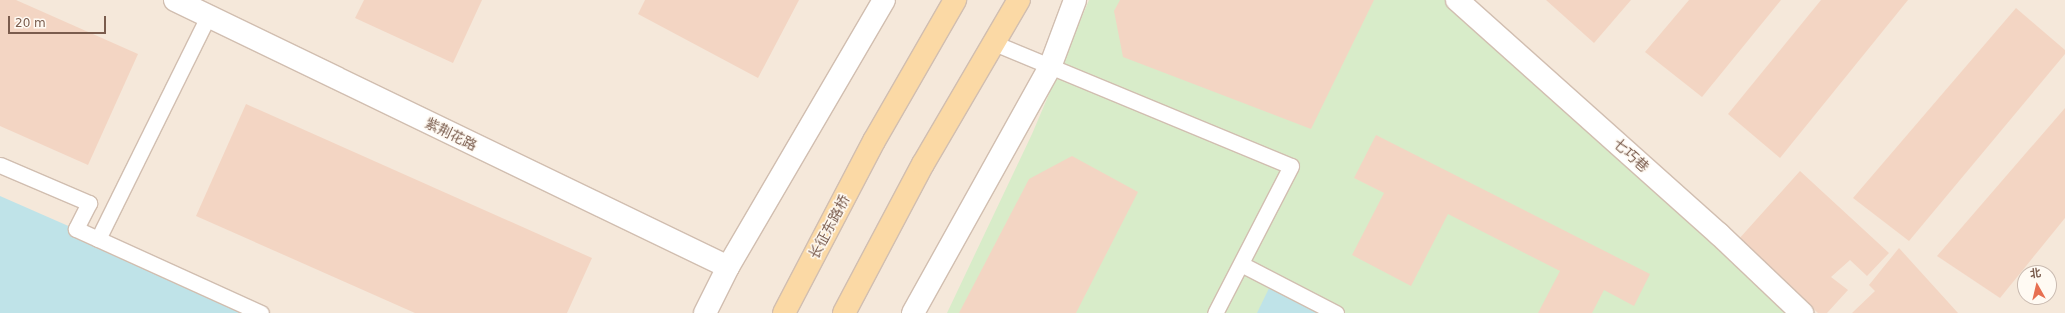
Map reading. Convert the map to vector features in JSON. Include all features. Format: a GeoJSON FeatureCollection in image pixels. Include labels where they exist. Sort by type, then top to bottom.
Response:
{"type":"FeatureCollection","features":[{"type":"Feature","properties":{"kind":"main road","name":"长征东路桥"},"geometry":{"type":"LineString","coordinates":[[784,313],[874,141],[955,0]]}},
{"type":"Feature","properties":{"kind":"main road"},"geometry":{"type":"LineString","coordinates":[[844,313],[923,164],[1019,0]]}},
{"type":"Feature","properties":{"kind":"street","name":"紫荆花路"},"geometry":{"type":"LineString","coordinates":[[175,0],[728,268]]}},
{"type":"Feature","properties":{"kind":"street"},"geometry":{"type":"LineString","coordinates":[[705,313],[728,268],[884,0]]}},
{"type":"Feature","properties":{"kind":"street"},"geometry":{"type":"LineString","coordinates":[[913,313],[1050,67],[1075,0]]}},
{"type":"Feature","properties":{"kind":"street","name":"七巧巷"},"geometry":{"type":"LineString","coordinates":[[1457,0],[1719,234],[1802,313]]}},
{"type":"Feature","properties":{"kind":"lane"},"geometry":{"type":"LineString","coordinates":[[98,239],[208,16]]}},
{"type":"Feature","properties":{"kind":"lane"},"geometry":{"type":"LineString","coordinates":[[994,43],[1291,166],[1215,313]]}},
{"type":"Feature","properties":{"kind":"lane"},"geometry":{"type":"LineString","coordinates":[[0,165],[89,203],[76,229],[261,313]]}},
{"type":"Feature","properties":{"kind":"lane"},"geometry":{"type":"LineString","coordinates":[[1241,264],[1336,313]]}},
{"type":"Feature","properties":{"kind":"shaded area"},"geometry":{"type":"Polygon","coordinates":[[[0,0],[2065,0],[2065,313],[0,313],[0,0]]]}},
{"type":"Feature","properties":{"kind":"green space"},"geometry":{"type":"Polygon","coordinates":[[[1089,0],[1460,0],[1802,313],[947,313],[1032,134],[1089,0]]]}},
{"type":"Feature","properties":{"kind":"water"},"geometry":{"type":"Polygon","coordinates":[[[0,196],[98,239],[261,313],[0,313],[0,196]]]}},
{"type":"Feature","properties":{"kind":"water"},"geometry":{"type":"Polygon","coordinates":[[[1273,280],[1336,313],[1257,313],[1273,280]]]}},
{"type":"Feature","properties":{"kind":"building"},"geometry":{"type":"Polygon","coordinates":[[[0,0],[16,0],[138,54],[88,165],[0,126],[0,0]]]}},
{"type":"Feature","properties":{"kind":"building"},"geometry":{"type":"Polygon","coordinates":[[[364,0],[482,0],[453,63],[355,18],[364,0]]]}},
{"type":"Feature","properties":{"kind":"building"},"geometry":{"type":"Polygon","coordinates":[[[645,0],[799,0],[758,78],[638,14],[645,0]]]}},
{"type":"Feature","properties":{"kind":"building"},"geometry":{"type":"Polygon","coordinates":[[[1120,0],[1374,0],[1311,129],[1123,57],[1114,11],[1120,0]]]}},
{"type":"Feature","properties":{"kind":"building"},"geometry":{"type":"Polygon","coordinates":[[[1546,0],[1631,0],[1594,43],[1546,0]]]}},
{"type":"Feature","properties":{"kind":"building"},"geometry":{"type":"Polygon","coordinates":[[[1689,0],[1781,0],[1702,97],[1645,52],[1689,0]]]}},
{"type":"Feature","properties":{"kind":"building"},"geometry":{"type":"Polygon","coordinates":[[[1821,0],[1908,0],[1780,158],[1728,114],[1821,0]]]}},
{"type":"Feature","properties":{"kind":"building"},"geometry":{"type":"Polygon","coordinates":[[[2016,8],[2065,50],[2065,54],[1909,241],[1853,198],[2016,8]]]}},
{"type":"Feature","properties":{"kind":"building"},"geometry":{"type":"Polygon","coordinates":[[[246,104],[592,258],[567,313],[415,313],[196,216],[246,104]]]}},
{"type":"Feature","properties":{"kind":"building"},"geometry":{"type":"Polygon","coordinates":[[[2065,108],[2065,218],[2027,265],[2017,265],[2017,277],[2000,298],[1937,256],[2065,108]]]}},
{"type":"Feature","properties":{"kind":"building"},"geometry":{"type":"Polygon","coordinates":[[[1376,135],[1650,274],[1634,306],[1604,290],[1592,313],[1538,313],[1560,271],[1448,214],[1411,286],[1352,255],[1384,193],[1354,178],[1376,135]]]}},
{"type":"Feature","properties":{"kind":"building"},"geometry":{"type":"Polygon","coordinates":[[[1072,156],[1138,192],[1076,313],[959,313],[1029,179],[1072,156]]]}},
{"type":"Feature","properties":{"kind":"building"},"geometry":{"type":"Polygon","coordinates":[[[1800,171],[1889,253],[1867,276],[1850,260],[1831,277],[1848,290],[1827,313],[1818,313],[1738,240],[1800,171]]]}},
{"type":"Feature","properties":{"kind":"building"},"geometry":{"type":"Polygon","coordinates":[[[1899,248],[1958,313],[1852,313],[1875,291],[1869,285],[1899,248]]]}}]}
